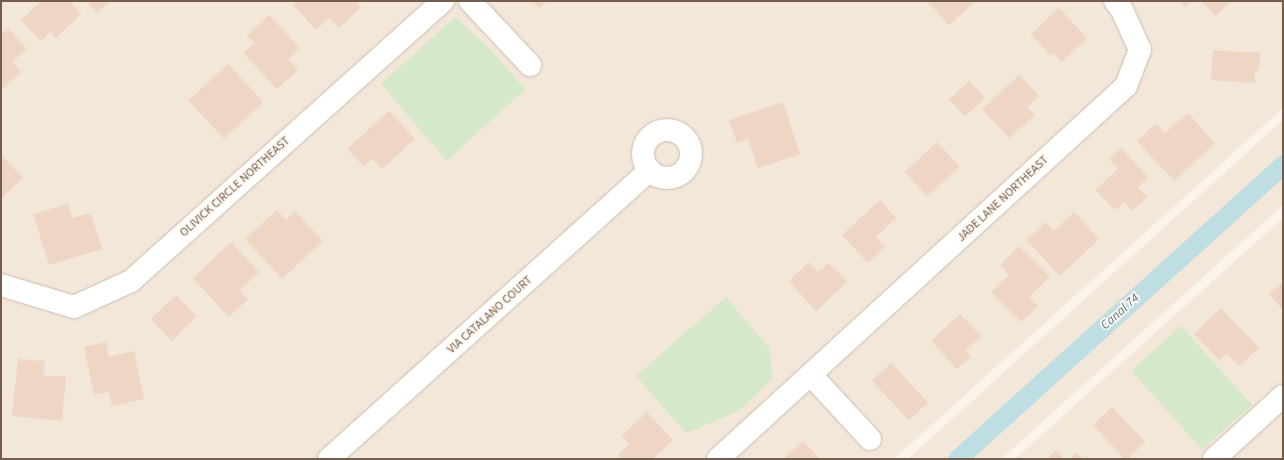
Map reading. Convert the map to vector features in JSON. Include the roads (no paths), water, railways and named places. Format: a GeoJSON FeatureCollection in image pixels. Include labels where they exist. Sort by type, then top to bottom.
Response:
{"type":"FeatureCollection","features":[{"type":"Feature","properties":{"kind":"street","name":"OLIVICK CIRCLE NORTHEAST"},"geometry":{"type":"LineString","coordinates":[[1,285],[74,307],[131,280],[444,1]]}},
{"type":"Feature","properties":{"kind":"street"},"geometry":{"type":"LineString","coordinates":[[470,1],[530,65]]}},
{"type":"Feature","properties":{"kind":"street","name":"JADE LANE NORTHEAST"},"geometry":{"type":"LineString","coordinates":[[718,459],[1126,86],[1140,50],[1122,10],[1115,1]]}},
{"type":"Feature","properties":{"kind":"street","name":"VIA CATALANO COURT"},"geometry":{"type":"LineString","coordinates":[[329,459],[650,170]]}},
{"type":"Feature","properties":{"kind":"street"},"geometry":{"type":"LineString","coordinates":[[811,375],[870,439]]}},
{"type":"Feature","properties":{"kind":"street"},"geometry":{"type":"LineString","coordinates":[[1214,459],[1283,396]]}},
{"type":"Feature","properties":{"kind":"waterway","name":"Canal 74"},"geometry":{"type":"LineString","coordinates":[[957,459],[1283,164]]}}]}
